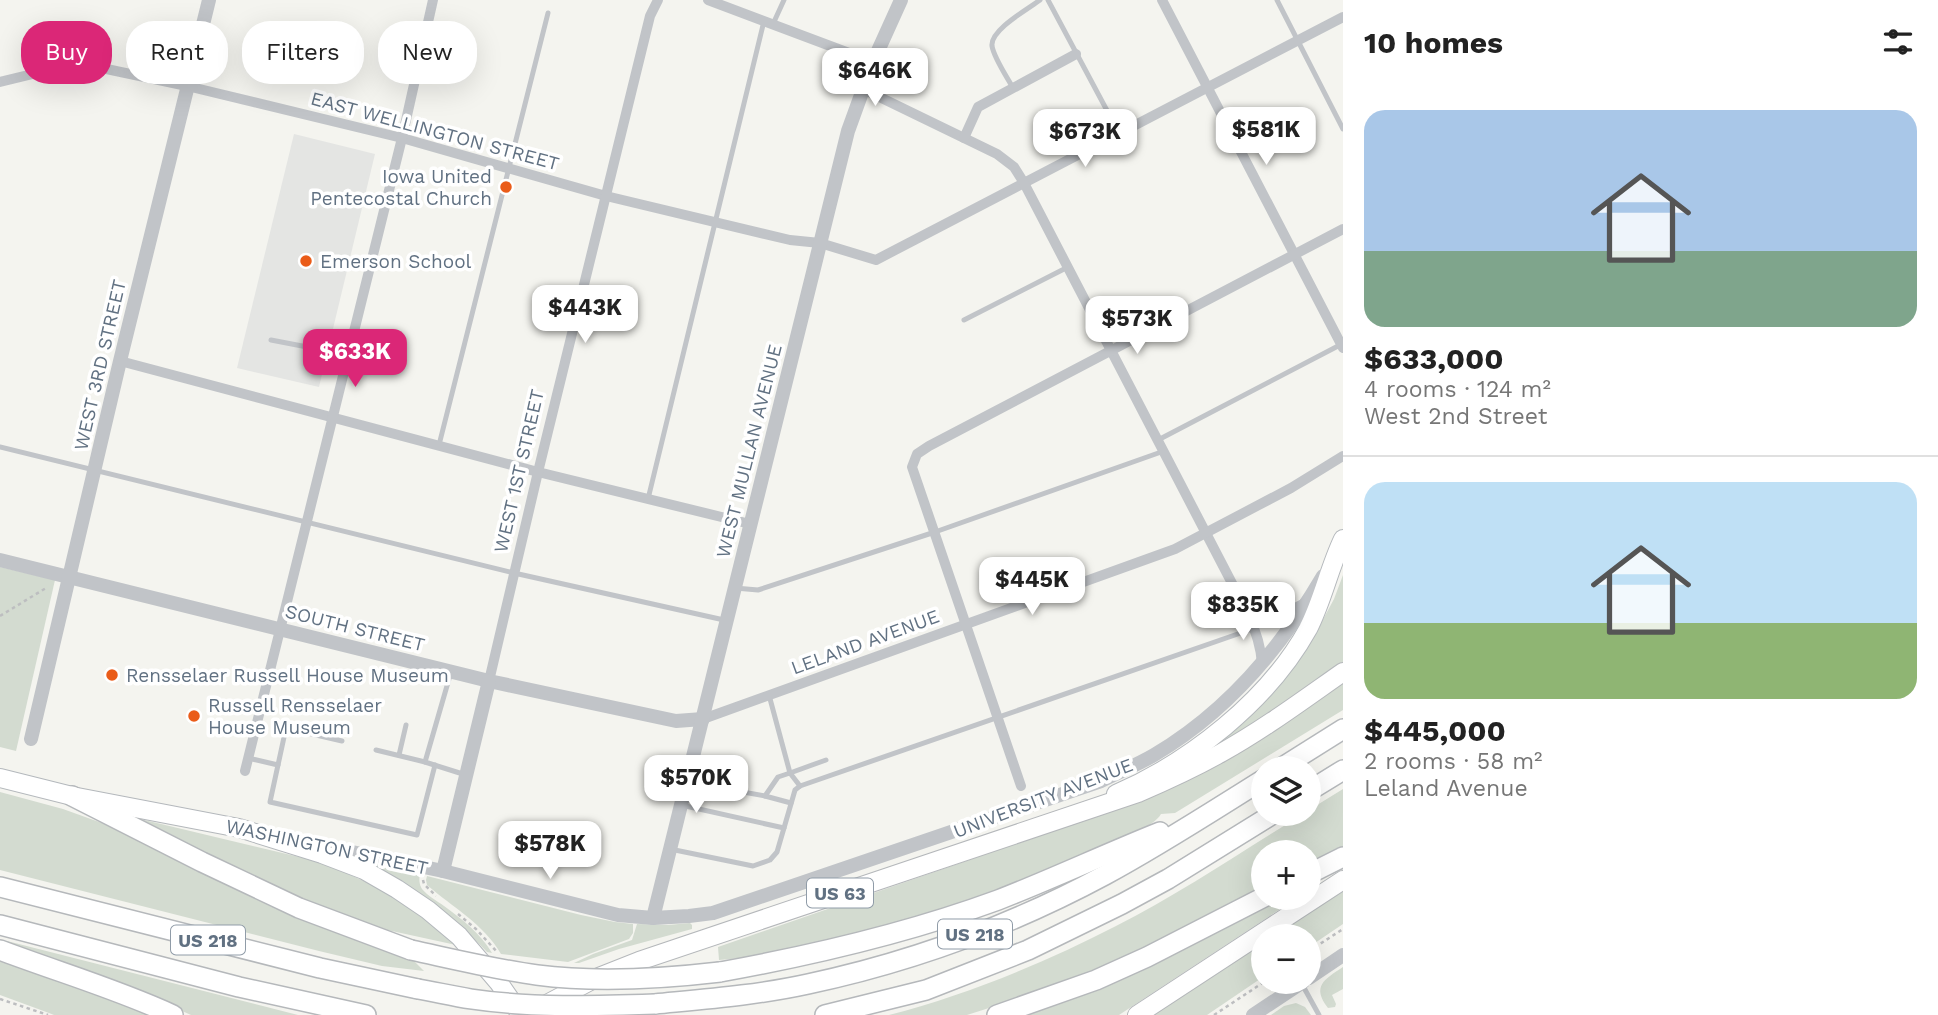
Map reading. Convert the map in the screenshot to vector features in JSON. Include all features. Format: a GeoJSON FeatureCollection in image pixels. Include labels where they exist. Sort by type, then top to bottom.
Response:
{"type":"FeatureCollection","features":[{"type":"Feature","properties":{"kind":"highway"},"geometry":{"type":"LineString","coordinates":[[1300,756],[1343,729]]}},
{"type":"Feature","properties":{"kind":"highway"},"geometry":{"type":"LineString","coordinates":[[1321,784],[1343,770]]}},
{"type":"Feature","properties":{"kind":"highway","name":"US 218"},"geometry":{"type":"LineString","coordinates":[[0,887],[320,968],[472,999],[590,1006],[655,1004],[806,985],[960,941],[1053,902],[1105,875],[1251,787]]}},
{"type":"Feature","properties":{"kind":"highway"},"geometry":{"type":"LineString","coordinates":[[72,796],[299,908],[411,950],[477,965],[540,975],[629,979],[720,972],[785,961],[925,924],[1043,882],[1213,811]]}},
{"type":"Feature","properties":{"kind":"highway","name":"US 218"},"geometry":{"type":"LineString","coordinates":[[825,1015],[926,990],[1028,950],[1168,879],[1254,826]]}},
{"type":"Feature","properties":{"kind":"highway"},"geometry":{"type":"LineString","coordinates":[[1321,868],[1343,857]]}},
{"type":"Feature","properties":{"kind":"highway"},"geometry":{"type":"LineString","coordinates":[[997,1015],[1109,975],[1251,904]]}},
{"type":"Feature","properties":{"kind":"highway","name":"US 218"},"geometry":{"type":"LineString","coordinates":[[0,925],[239,987],[366,1015]]}},
{"type":"Feature","properties":{"kind":"highway"},"geometry":{"type":"LineString","coordinates":[[0,950],[111,988],[173,1015]]}},
{"type":"Feature","properties":{"kind":"main road","name":"UNIVERSITY AVENUE"},"geometry":{"type":"LineString","coordinates":[[1335,556],[1343,539]]}},
{"type":"Feature","properties":{"kind":"main road","name":"US 63"},"geometry":{"type":"LineString","coordinates":[[526,1015],[596,978],[639,961],[1042,825],[1134,786],[1159,772],[1210,737],[1273,678],[1307,629],[1320,603],[1335,556]]}},
{"type":"Feature","properties":{"kind":"main road"},"geometry":{"type":"LineString","coordinates":[[1042,825],[1138,793],[1186,772],[1261,729],[1343,672]]}},
{"type":"Feature","properties":{"kind":"main road","name":"WASHINGTON STREET"},"geometry":{"type":"LineString","coordinates":[[0,778],[72,796],[239,828]]}},
{"type":"Feature","properties":{"kind":"main road"},"geometry":{"type":"LineString","coordinates":[[239,828],[322,854],[363,870],[397,889],[459,936],[499,983],[520,1015]]}},
{"type":"Feature","properties":{"kind":"main road"},"geometry":{"type":"LineString","coordinates":[[1137,1015],[1343,880]]}},
{"type":"Feature","properties":{"kind":"street","name":"WEST 3RD STREET"},"geometry":{"type":"LineString","coordinates":[[31,739],[209,0]]}},
{"type":"Feature","properties":{"kind":"street"},"geometry":{"type":"LineString","coordinates":[[245,771],[402,138],[433,0]]}},
{"type":"Feature","properties":{"kind":"street","name":"WEST 1ST STREET"},"geometry":{"type":"LineString","coordinates":[[443,871],[650,16],[658,0]]}},
{"type":"Feature","properties":{"kind":"street"},"geometry":{"type":"LineString","coordinates":[[708,0],[873,62]]}},
{"type":"Feature","properties":{"kind":"street","name":"WEST MULLAN AVENUE"},"geometry":{"type":"LineString","coordinates":[[653,918],[848,131],[873,62],[901,0]]}},
{"type":"Feature","properties":{"kind":"street"},"geometry":{"type":"LineString","coordinates":[[1162,0],[1342,345]]}},
{"type":"Feature","properties":{"kind":"street","name":"EAST WELLINGTON STREET"},"geometry":{"type":"LineString","coordinates":[[0,82],[78,64],[187,86],[402,138],[606,196],[790,240],[820,243],[876,260],[1343,17]]}},
{"type":"Feature","properties":{"kind":"street"},"geometry":{"type":"LineString","coordinates":[[964,138],[978,107],[1076,54]]}},
{"type":"Feature","properties":{"kind":"street"},"geometry":{"type":"LineString","coordinates":[[863,89],[1006,159],[1014,167],[1255,628],[1262,651],[1262,664]]}},
{"type":"Feature","properties":{"kind":"street"},"geometry":{"type":"LineString","coordinates":[[1021,786],[912,467],[917,454],[1343,229]]}},
{"type":"Feature","properties":{"kind":"street"},"geometry":{"type":"LineString","coordinates":[[120,361],[538,472],[750,524]]}},
{"type":"Feature","properties":{"kind":"street","name":"LELAND AVENUE"},"geometry":{"type":"LineString","coordinates":[[703,719],[1175,549],[1291,488],[1343,456]]}},
{"type":"Feature","properties":{"kind":"street","name":"UNIVERSITY AVENUE"},"geometry":{"type":"LineString","coordinates":[[653,918],[713,913],[739,905],[1101,781],[1153,756],[1198,725],[1242,686],[1309,601],[1335,556]]}},
{"type":"Feature","properties":{"kind":"street","name":"SOUTH STREET"},"geometry":{"type":"LineString","coordinates":[[0,560],[489,681],[676,721],[703,719]]}},
{"type":"Feature","properties":{"kind":"street"},"geometry":{"type":"LineString","coordinates":[[1248,614],[1265,620],[1274,619],[1309,601]]}},
{"type":"Feature","properties":{"kind":"street","name":"WASHINGTON STREET"},"geometry":{"type":"LineString","coordinates":[[239,828],[443,871],[587,909],[653,918]]}},
{"type":"Feature","properties":{"kind":"street"},"geometry":{"type":"LineString","coordinates":[[1321,970],[1343,955]]}},
{"type":"Feature","properties":{"kind":"street"},"geometry":{"type":"LineString","coordinates":[[1253,1015],[1284,994]]}},
{"type":"Feature","properties":{"kind":"lane"},"geometry":{"type":"LineString","coordinates":[[648,499],[768,23],[784,0]]}},
{"type":"Feature","properties":{"kind":"lane"},"geometry":{"type":"LineString","coordinates":[[1013,88],[992,46],[993,38],[1002,27],[1040,0]]}},
{"type":"Feature","properties":{"kind":"lane"},"geometry":{"type":"LineString","coordinates":[[1048,0],[1119,134]]}},
{"type":"Feature","properties":{"kind":"lane"},"geometry":{"type":"LineString","coordinates":[[1277,0],[1343,129]]}},
{"type":"Feature","properties":{"kind":"lane"},"geometry":{"type":"LineString","coordinates":[[439,445],[548,13]]}},
{"type":"Feature","properties":{"kind":"lane"},"geometry":{"type":"LineString","coordinates":[[964,320],[1068,267]]}},
{"type":"Feature","properties":{"kind":"lane"},"geometry":{"type":"LineString","coordinates":[[271,340],[347,357]]}},
{"type":"Feature","properties":{"kind":"lane"},"geometry":{"type":"LineString","coordinates":[[1158,440],[1342,345]]}},
{"type":"Feature","properties":{"kind":"lane"},"geometry":{"type":"LineString","coordinates":[[0,447],[514,573],[727,621]]}},
{"type":"Feature","properties":{"kind":"lane"},"geometry":{"type":"LineString","coordinates":[[735,588],[757,590],[935,532],[1164,452]]}},
{"type":"Feature","properties":{"kind":"lane"},"geometry":{"type":"LineString","coordinates":[[670,849],[753,866],[770,860],[777,852],[795,790],[800,786],[1255,628]]}},
{"type":"Feature","properties":{"kind":"lane"},"geometry":{"type":"LineString","coordinates":[[425,762],[451,672]]}},
{"type":"Feature","properties":{"kind":"lane"},"geometry":{"type":"LineString","coordinates":[[769,695],[790,773],[800,786]]}},
{"type":"Feature","properties":{"kind":"lane"},"geometry":{"type":"LineString","coordinates":[[399,755],[406,725]]}},
{"type":"Feature","properties":{"kind":"lane"},"geometry":{"type":"LineString","coordinates":[[342,741],[286,728],[270,802],[417,835],[435,765]]}},
{"type":"Feature","properties":{"kind":"lane"},"geometry":{"type":"LineString","coordinates":[[376,750],[467,775]]}},
{"type":"Feature","properties":{"kind":"lane"},"geometry":{"type":"LineString","coordinates":[[248,758],[278,765]]}},
{"type":"Feature","properties":{"kind":"lane"},"geometry":{"type":"LineString","coordinates":[[765,796],[778,777],[826,760]]}},
{"type":"Feature","properties":{"kind":"lane"},"geometry":{"type":"LineString","coordinates":[[687,782],[791,803]]}},
{"type":"Feature","properties":{"kind":"lane"},"geometry":{"type":"LineString","coordinates":[[681,804],[784,828]]}},
{"type":"Feature","properties":{"kind":"lane"},"geometry":{"type":"LineString","coordinates":[[1310,994],[1319,1015]]}},
{"type":"Feature","properties":{"kind":"path"},"geometry":{"type":"LineString","coordinates":[[0,616],[46,588]]}},
{"type":"Feature","properties":{"kind":"path"},"geometry":{"type":"LineString","coordinates":[[1321,943],[1343,929]]}},
{"type":"Feature","properties":{"kind":"path"},"geometry":{"type":"LineString","coordinates":[[1214,1015],[1251,991]]}},
{"type":"Feature","properties":{"kind":"path"},"geometry":{"type":"LineString","coordinates":[[0,999],[48,1015]]}},
{"type":"Feature","properties":{"kind":"shaded area","name":"Emerson School"},"geometry":{"type":"Polygon","coordinates":[[[294,134],[375,154],[319,387],[237,368],[294,134]]]}},
{"type":"Feature","properties":{"kind":"shaded area"},"geometry":{"type":"Polygon","coordinates":[[[0,567],[55,580],[16,751],[0,747],[0,567]]]}},
{"type":"Feature","properties":{"kind":"shaded area"},"geometry":{"type":"Polygon","coordinates":[[[1343,575],[1343,664],[1288,704],[1196,759],[1320,625],[1343,575]]]}},
{"type":"Feature","properties":{"kind":"shaded area"},"geometry":{"type":"Polygon","coordinates":[[[1343,680],[1343,710],[1268,756],[1251,756],[1251,766],[1175,813],[1161,814],[1144,828],[1128,836],[995,891],[881,928],[803,946],[719,960],[718,947],[1113,810],[1343,680]]]}},
{"type":"Feature","properties":{"kind":"shaded area"},"geometry":{"type":"Polygon","coordinates":[[[1343,789],[1343,846],[1321,858],[1321,840],[1261,840],[1284,826],[1321,826],[1321,803],[1343,789]]]}},
{"type":"Feature","properties":{"kind":"shaded area"},"geometry":{"type":"Polygon","coordinates":[[[0,792],[63,809],[113,827],[412,959],[424,971],[382,966],[319,951],[0,870],[0,792]]]}},
{"type":"Feature","properties":{"kind":"shaded area"},"geometry":{"type":"Polygon","coordinates":[[[136,818],[312,860],[346,873],[379,888],[432,922],[456,945],[378,928],[321,907],[135,821],[136,818]]]}},
{"type":"Feature","properties":{"kind":"shaded area"},"geometry":{"type":"Polygon","coordinates":[[[1251,846],[1251,895],[1174,936],[1064,984],[967,1015],[889,1015],[976,988],[1033,965],[1089,940],[1187,886],[1251,846]]]}},
{"type":"Feature","properties":{"kind":"shaded area"},"geometry":{"type":"Polygon","coordinates":[[[353,857],[420,873],[422,889],[471,927],[492,953],[487,952],[456,922],[424,898],[353,857]]]}},
{"type":"Feature","properties":{"kind":"shaded area"},"geometry":{"type":"Polygon","coordinates":[[[427,876],[581,915],[633,924],[633,933],[629,939],[568,962],[501,954],[477,925],[427,885],[427,876]]]}},
{"type":"Feature","properties":{"kind":"shaded area"},"geometry":{"type":"Polygon","coordinates":[[[1343,887],[1343,924],[1321,939],[1321,924],[1286,924],[1308,910],[1321,910],[1321,901],[1343,887]]]}},
{"type":"Feature","properties":{"kind":"shaded area"},"geometry":{"type":"Polygon","coordinates":[[[1256,910],[1279,910],[1257,924],[1251,924],[1251,928],[1119,1015],[1023,1015],[1196,942],[1256,910]]]}},
{"type":"Feature","properties":{"kind":"shaded area"},"geometry":{"type":"Polygon","coordinates":[[[690,923],[692,929],[574,963],[632,940],[637,924],[690,923]]]}},
{"type":"Feature","properties":{"kind":"shaded area"},"geometry":{"type":"Polygon","coordinates":[[[7,941],[298,1015],[191,1015],[138,991],[6,946],[7,941]]]}},
{"type":"Feature","properties":{"kind":"shaded area"},"geometry":{"type":"Polygon","coordinates":[[[1251,947],[1251,985],[1207,1015],[1150,1015],[1251,947]]]}},
{"type":"Feature","properties":{"kind":"shaded area"},"geometry":{"type":"Polygon","coordinates":[[[0,959],[157,1015],[54,1015],[0,995],[0,959]]]}},
{"type":"Feature","properties":{"kind":"shaded area"},"geometry":{"type":"Polygon","coordinates":[[[1343,967],[1343,989],[1332,995],[1335,1007],[1328,1008],[1321,994],[1322,984],[1343,967]]]}},
{"type":"Feature","properties":{"kind":"shaded area"},"geometry":{"type":"Polygon","coordinates":[[[1296,1003],[1305,1007],[1311,1015],[1271,1015],[1284,1006],[1296,1003]]]}},
{"type":"Feature","properties":{"kind":"place","name":"Iowa United Pentecostal Church"},"geometry":{"type":"Point","coordinates":[506,187]}},
{"type":"Feature","properties":{"kind":"place","name":"Emerson School"},"geometry":{"type":"Point","coordinates":[306,261]}},
{"type":"Feature","properties":{"kind":"place","name":"Rensselaer Russell House Museum"},"geometry":{"type":"Point","coordinates":[112,675]}},
{"type":"Feature","properties":{"kind":"place","name":"Russell Rensselaer House Museum"},"geometry":{"type":"Point","coordinates":[194,716]}}]}
